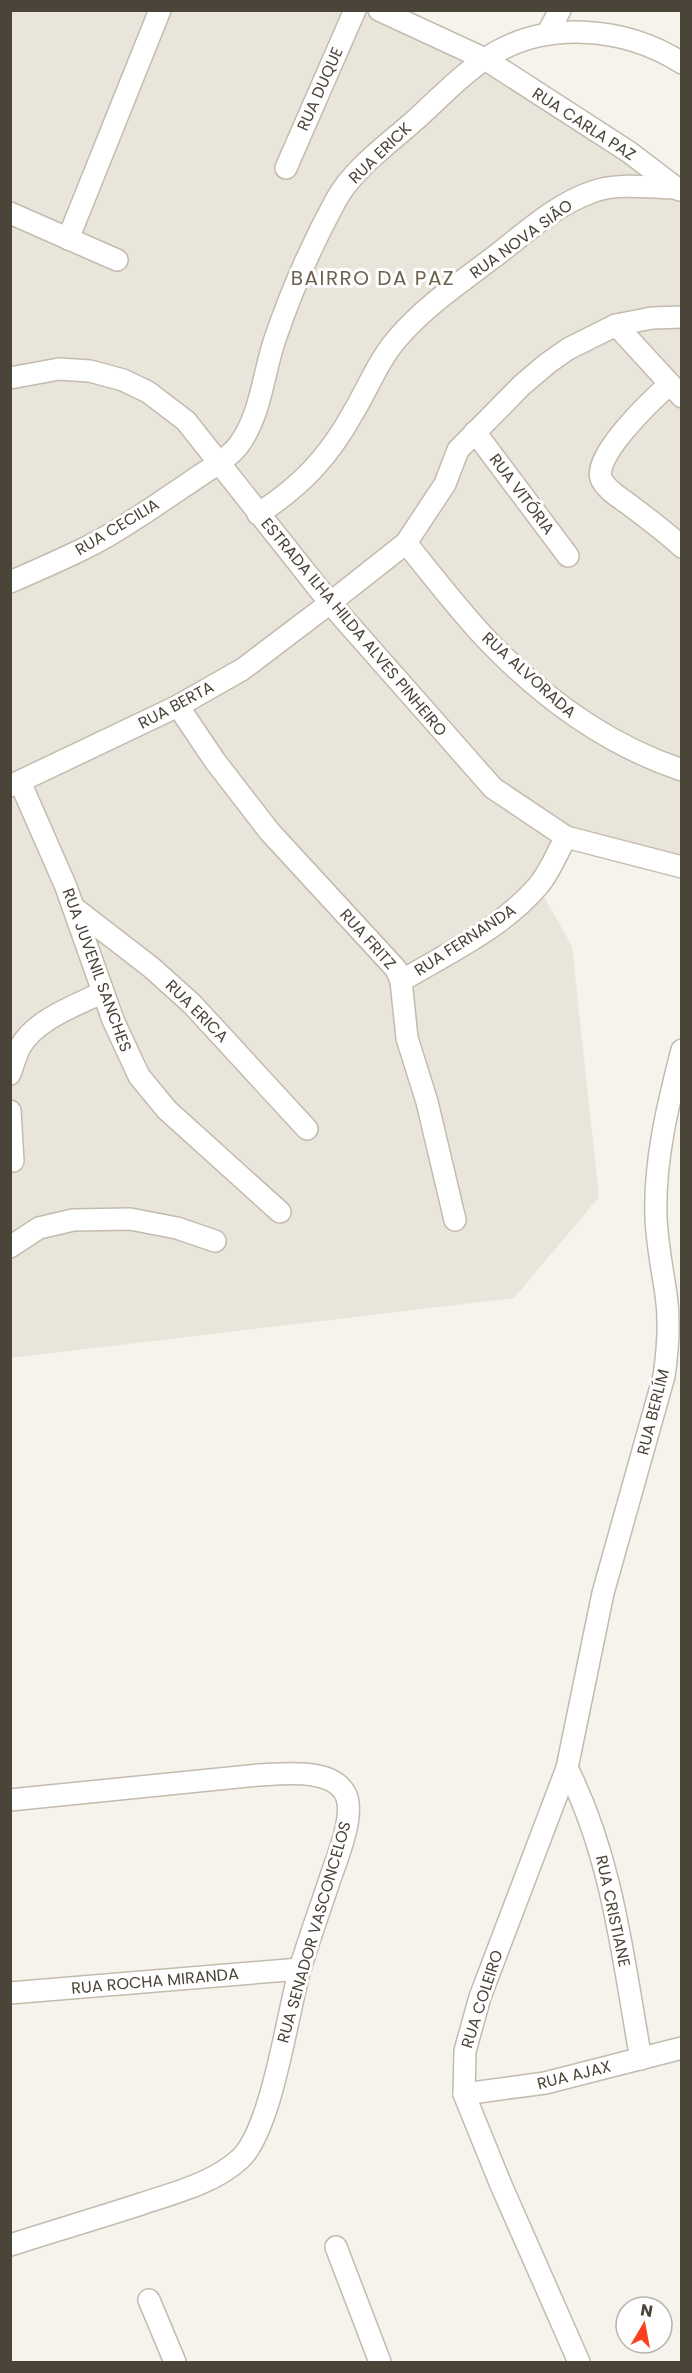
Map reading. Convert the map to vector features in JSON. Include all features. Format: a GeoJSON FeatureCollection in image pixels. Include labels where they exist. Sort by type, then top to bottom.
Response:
{"type":"FeatureCollection","features":[{"type":"Feature","properties":{"kind":"street"},"geometry":{"type":"LineString","coordinates":[[68,239],[160,10]]}},
{"type":"Feature","properties":{"kind":"street","name":"RUA DUQUE"},"geometry":{"type":"LineString","coordinates":[[286,168],[355,10]]}},
{"type":"Feature","properties":{"kind":"street","name":"RUA CARLA PAZ"},"geometry":{"type":"LineString","coordinates":[[380,10],[485,59],[629,152],[680,190]]}},
{"type":"Feature","properties":{"kind":"street"},"geometry":{"type":"LineString","coordinates":[[547,34],[560,10]]}},
{"type":"Feature","properties":{"kind":"street","name":"RUA ERICK"},"geometry":{"type":"LineString","coordinates":[[218,462],[236,448],[249,428],[257,410],[263,378],[285,310],[337,198],[349,181],[376,155],[485,59],[525,39],[547,34],[581,32],[612,35],[664,51],[681,63]]}},
{"type":"Feature","properties":{"kind":"street","name":"RUA NOVA SIÃO"},"geometry":{"type":"LineString","coordinates":[[258,514],[287,495],[311,473],[332,447],[377,368],[397,339],[458,284],[541,221],[569,202],[594,191],[623,187],[680,190]]}},
{"type":"Feature","properties":{"kind":"street"},"geometry":{"type":"LineString","coordinates":[[10,213],[117,260]]}},
{"type":"Feature","properties":{"kind":"street","name":"RUA BERTA"},"geometry":{"type":"LineString","coordinates":[[15,784],[178,706],[243,669],[406,543],[445,484],[458,450],[522,385],[548,363],[568,349],[616,325],[652,318],[681,316]]}},
{"type":"Feature","properties":{"kind":"street"},"geometry":{"type":"LineString","coordinates":[[616,325],[676,391],[646,405],[610,449],[600,476],[602,482],[621,499],[681,547]]}},
{"type":"Feature","properties":{"kind":"street","name":"ESTRADA ILHA HILDA ALVES PINHEIRO"},"geometry":{"type":"LineString","coordinates":[[10,378],[59,369],[90,371],[123,380],[148,392],[186,421],[330,603],[493,788],[566,837],[681,867]]}},
{"type":"Feature","properties":{"kind":"street","name":"RUA VITÓRIA"},"geometry":{"type":"LineString","coordinates":[[475,432],[568,555]]}},
{"type":"Feature","properties":{"kind":"street","name":"RUA CECILIA"},"geometry":{"type":"LineString","coordinates":[[10,582],[94,543],[137,518],[218,462]]}},
{"type":"Feature","properties":{"kind":"street","name":"RUA ALVORADA"},"geometry":{"type":"LineString","coordinates":[[406,543],[488,641],[547,695],[572,715],[609,738],[650,759],[681,770]]}},
{"type":"Feature","properties":{"kind":"street","name":"RUA FRITZ"},"geometry":{"type":"LineString","coordinates":[[178,706],[215,761],[269,831],[396,969],[401,981],[407,1038],[427,1102],[455,1220]]}},
{"type":"Feature","properties":{"kind":"street","name":"RUA JUVENIL SANCHES"},"geometry":{"type":"LineString","coordinates":[[15,784],[73,907],[123,1045],[146,1086],[167,1110],[280,1212]]}},
{"type":"Feature","properties":{"kind":"street","name":"RUA FERNANDA"},"geometry":{"type":"LineString","coordinates":[[401,981],[458,948],[518,906],[540,884],[566,837]]}},
{"type":"Feature","properties":{"kind":"street","name":"RUA ERICA"},"geometry":{"type":"LineString","coordinates":[[73,907],[152,968],[192,1004],[307,1130]]}},
{"type":"Feature","properties":{"kind":"street"},"geometry":{"type":"LineString","coordinates":[[10,1074],[20,1047],[34,1030],[55,1016],[103,992]]}},
{"type":"Feature","properties":{"kind":"street","name":"RUA BERLÍM"},"geometry":{"type":"LineString","coordinates":[[567,1768],[603,1593],[664,1376],[668,1346],[668,1318],[658,1243],[656,1192],[664,1129],[681,1050]]}},
{"type":"Feature","properties":{"kind":"street"},"geometry":{"type":"LineString","coordinates":[[10,1111],[14,1161]]}},
{"type":"Feature","properties":{"kind":"street"},"geometry":{"type":"LineString","coordinates":[[10,1247],[39,1228],[73,1220],[130,1219],[177,1228],[215,1241]]}},
{"type":"Feature","properties":{"kind":"street","name":"RUA CRISTIANE"},"geometry":{"type":"LineString","coordinates":[[567,1768],[582,1798],[596,1835],[607,1875],[641,2059]]}},
{"type":"Feature","properties":{"kind":"street","name":"RUA COLEIRO"},"geometry":{"type":"LineString","coordinates":[[567,1768],[473,2018],[463,2070],[464,2094],[501,2185],[579,2362]]}},
{"type":"Feature","properties":{"kind":"street","name":"RUA SENADOR VASCONCELOS"},"geometry":{"type":"LineString","coordinates":[[10,1800],[297,1773],[323,1777],[340,1786],[348,1801],[347,1823],[341,1848],[300,1969],[265,2113],[255,2138],[242,2157],[231,2166],[178,2192],[10,2245]]}},
{"type":"Feature","properties":{"kind":"street","name":"RUA ROCHA MIRANDA"},"geometry":{"type":"LineString","coordinates":[[10,1993],[300,1969]]}},
{"type":"Feature","properties":{"kind":"street","name":"RUA AJAX"},"geometry":{"type":"LineString","coordinates":[[464,2094],[544,2083],[681,2048]]}},
{"type":"Feature","properties":{"kind":"street"},"geometry":{"type":"LineString","coordinates":[[336,2247],[380,2362]]}},
{"type":"Feature","properties":{"kind":"street"},"geometry":{"type":"LineString","coordinates":[[149,2300],[175,2362]]}},
{"type":"Feature","properties":{"kind":"shaded area"},"geometry":{"type":"Polygon","coordinates":[[[10,11],[381,11],[443,37],[681,199],[681,872],[561,848],[540,890],[572,946],[599,1197],[514,1298],[11,1358],[10,11]]]}},
{"type":"Feature","properties":{"kind":"district","name":"BAIRRO DA PAZ"},"geometry":{"type":"Point","coordinates":[373,278]}}]}
